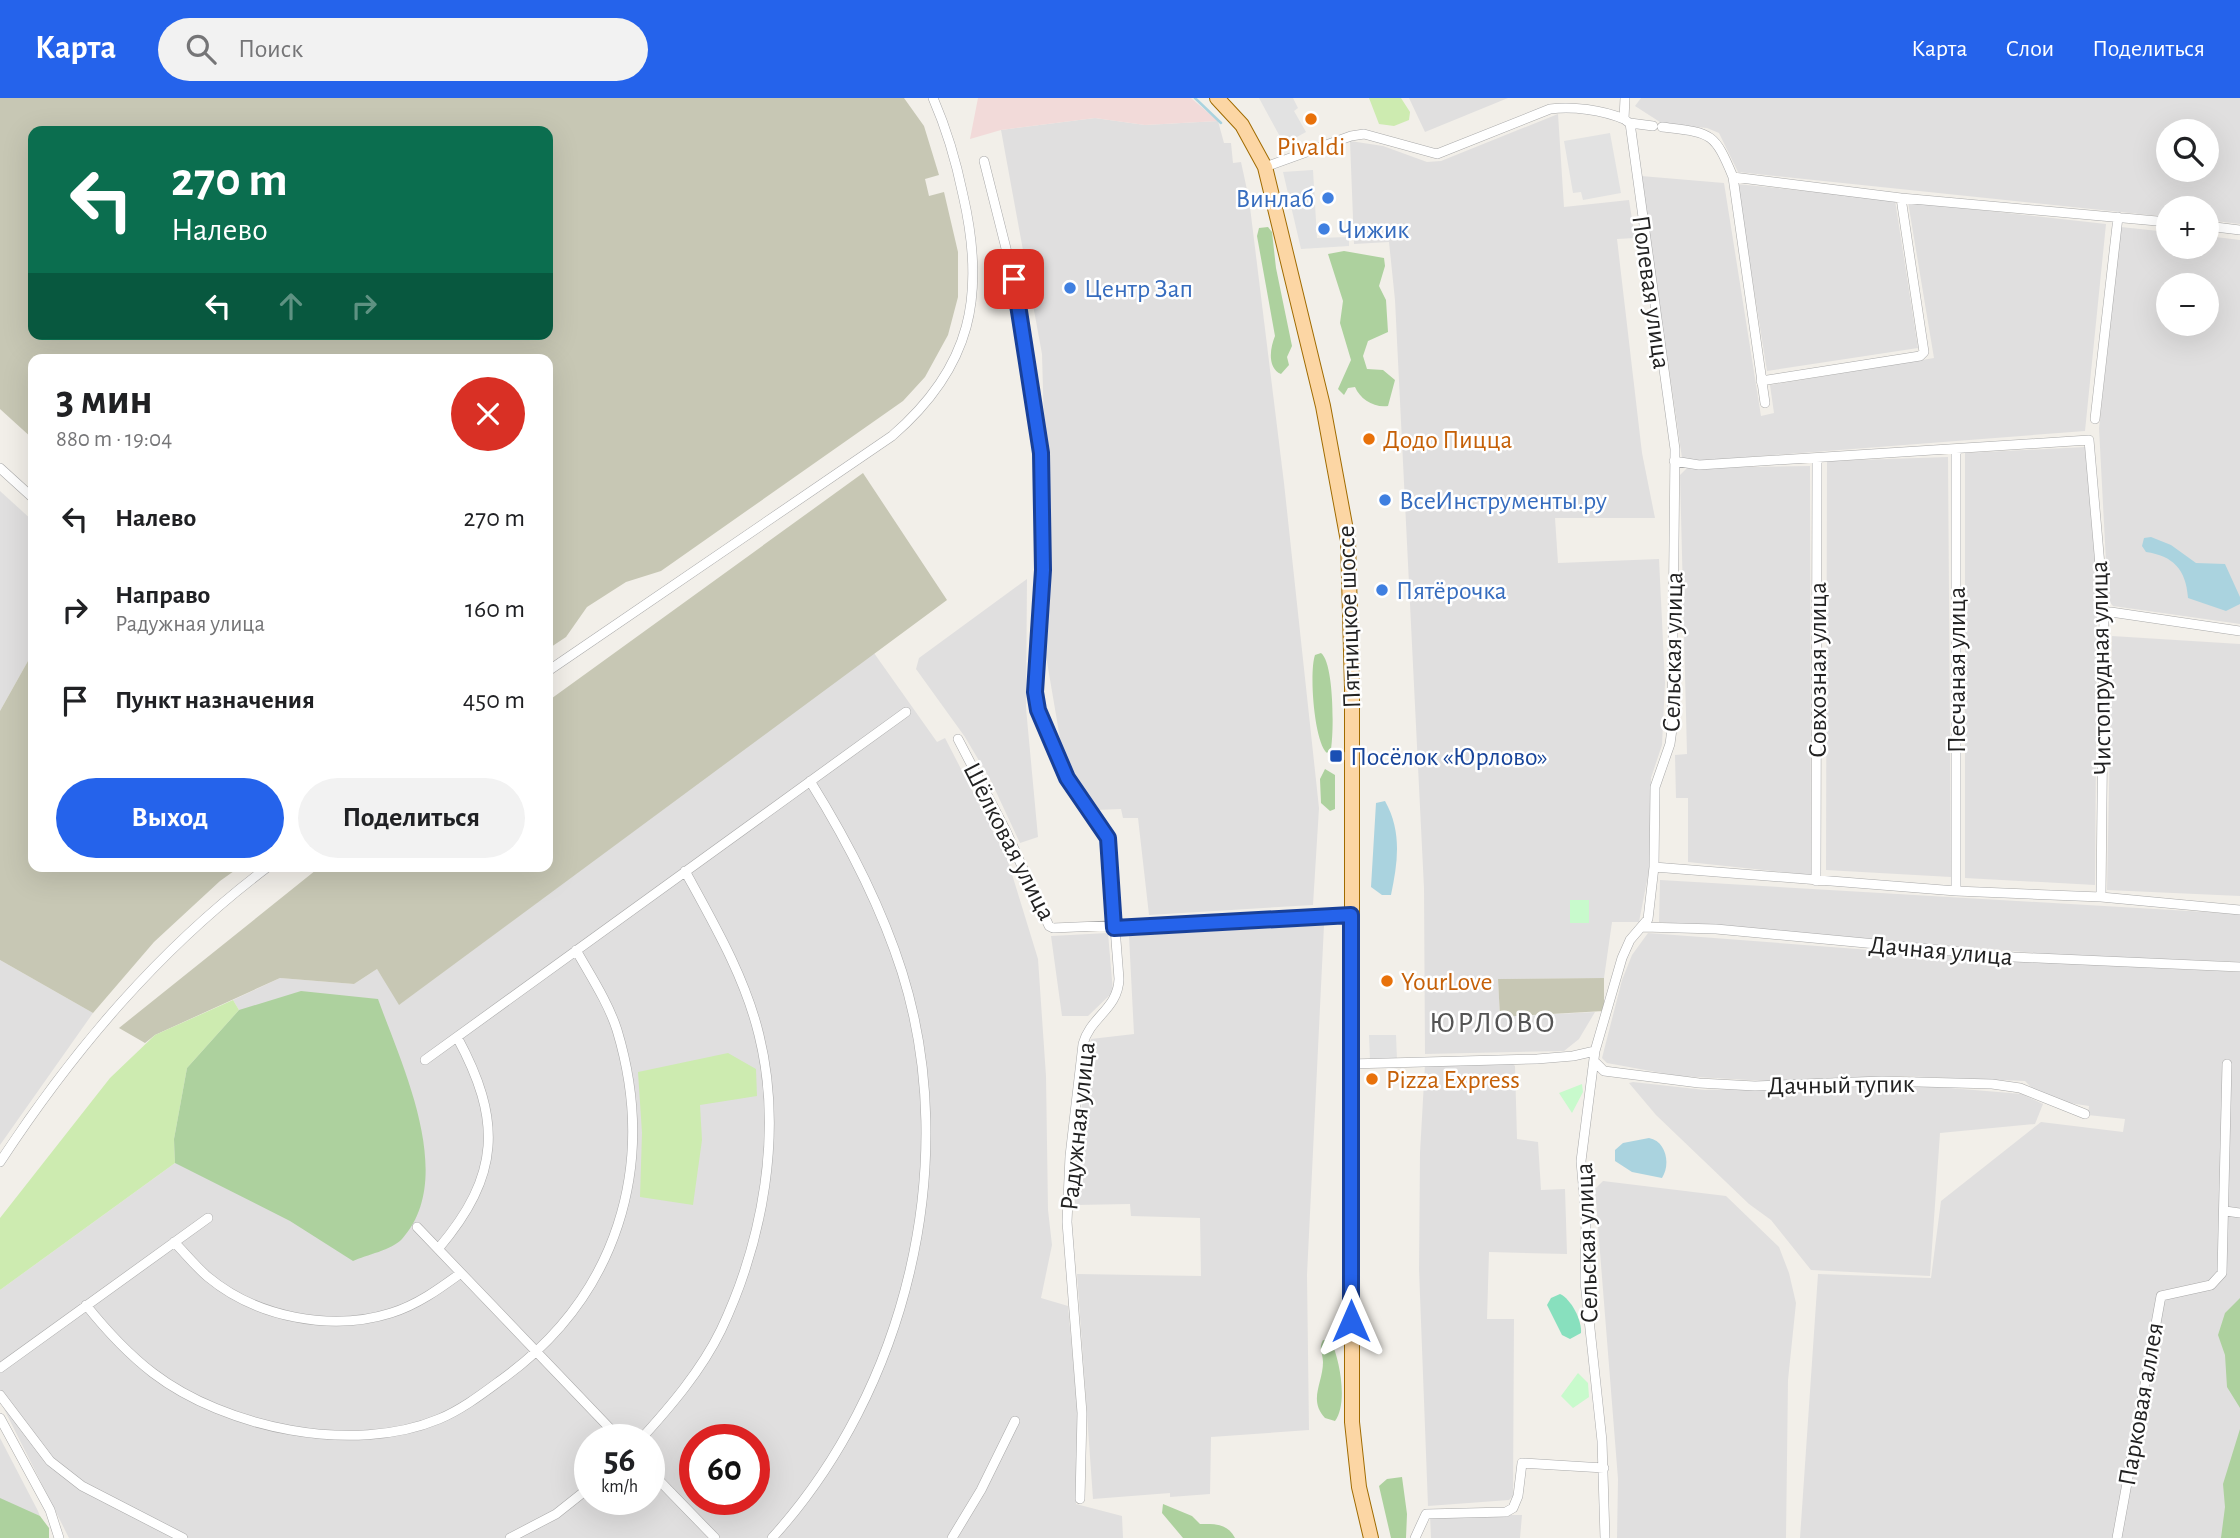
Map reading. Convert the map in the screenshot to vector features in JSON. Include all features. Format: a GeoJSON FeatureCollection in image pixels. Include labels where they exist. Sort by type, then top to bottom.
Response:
{"type":"FeatureCollection","features":[{"type":"Feature","properties":{"kind":"main road","name":"Пятницкое шоссе"},"geometry":{"type":"LineString","coordinates":[[1217,98],[1242,125],[1265,167],[1323,406],[1348,541],[1352,688],[1352,1422],[1359,1488],[1371,1538]]}},
{"type":"Feature","properties":{"kind":"street"},"geometry":{"type":"LineString","coordinates":[[553,668],[892,436],[915,415],[940,385],[955,361],[967,331],[975,275],[973,236],[962,188],[948,133],[933,98]]}},
{"type":"Feature","properties":{"kind":"street"},"geometry":{"type":"LineString","coordinates":[[1625,98],[1627,121]]}},
{"type":"Feature","properties":{"kind":"street"},"geometry":{"type":"LineString","coordinates":[[1265,167],[1351,136],[1364,134],[1437,155],[1550,109],[1564,107],[1709,135],[1720,144],[1733,177],[1765,403]]}},
{"type":"Feature","properties":{"kind":"street","name":"Полевая улица"},"geometry":{"type":"LineString","coordinates":[[1627,121],[1675,449],[1674,461]]}},
{"type":"Feature","properties":{"kind":"street","name":"Радужная улица"},"geometry":{"type":"LineString","coordinates":[[984,161],[1020,304],[1028,383],[1041,453],[1043,570],[1035,692],[1038,710],[1067,778],[1108,838],[1118,990],[1114,1001],[1086,1030],[1070,1156],[1067,1222],[1082,1413],[1080,1499]]}},
{"type":"Feature","properties":{"kind":"street"},"geometry":{"type":"LineString","coordinates":[[1733,177],[1901,198],[2156,221]]}},
{"type":"Feature","properties":{"kind":"street"},"geometry":{"type":"LineString","coordinates":[[1761,381],[1920,356],[1924,352],[1901,198]]}},
{"type":"Feature","properties":{"kind":"street"},"geometry":{"type":"LineString","coordinates":[[2095,419],[2118,216]]}},
{"type":"Feature","properties":{"kind":"street"},"geometry":{"type":"LineString","coordinates":[[2219,227],[2240,230]]}},
{"type":"Feature","properties":{"kind":"street","name":"Чистопрудная улица"},"geometry":{"type":"LineString","coordinates":[[1956,449],[2089,440],[2104,611],[2101,897]]}},
{"type":"Feature","properties":{"kind":"street"},"geometry":{"type":"LineString","coordinates":[[1674,461],[1699,465],[1956,449]]}},
{"type":"Feature","properties":{"kind":"street","name":"Песчаная улица"},"geometry":{"type":"LineString","coordinates":[[1956,449],[1956,891]]}},
{"type":"Feature","properties":{"kind":"street","name":"Совхозная улица"},"geometry":{"type":"LineString","coordinates":[[1816,881],[1817,459]]}},
{"type":"Feature","properties":{"kind":"street","name":"Сельская улица"},"geometry":{"type":"LineString","coordinates":[[1605,1538],[1604,1468],[1585,1282],[1585,1196],[1580,1174],[1595,1051],[1622,958],[1630,940],[1648,919],[1654,867],[1655,787],[1671,744],[1672,729],[1674,461]]}},
{"type":"Feature","properties":{"kind":"street"},"geometry":{"type":"LineString","coordinates":[[0,468],[28,493]]}},
{"type":"Feature","properties":{"kind":"street"},"geometry":{"type":"LineString","coordinates":[[2104,611],[2240,631]]}},
{"type":"Feature","properties":{"kind":"street"},"geometry":{"type":"LineString","coordinates":[[425,1060],[906,712]]}},
{"type":"Feature","properties":{"kind":"street","name":"Шёлковая улица"},"geometry":{"type":"LineString","coordinates":[[958,739],[1006,831],[1049,926],[1058,929],[1114,928]]}},
{"type":"Feature","properties":{"kind":"street"},"geometry":{"type":"LineString","coordinates":[[772,1538],[793,1515],[830,1462],[862,1404],[888,1345],[900,1307],[916,1236],[924,1167],[926,1098],[902,974],[879,906],[853,851],[810,781]]}},
{"type":"Feature","properties":{"kind":"street"},"geometry":{"type":"LineString","coordinates":[[1654,867],[1956,891],[2101,897],[2240,910]]}},
{"type":"Feature","properties":{"kind":"street"},"geometry":{"type":"LineString","coordinates":[[0,1162],[45,1093],[111,1011],[178,941],[262,872]]}},
{"type":"Feature","properties":{"kind":"street"},"geometry":{"type":"LineString","coordinates":[[653,1424],[695,1373],[721,1331],[759,1223],[766,1173],[768,1108],[759,1036],[741,982],[685,872]]}},
{"type":"Feature","properties":{"kind":"street"},"geometry":{"type":"LineString","coordinates":[[1114,928],[1351,915]]}},
{"type":"Feature","properties":{"kind":"street","name":"Дачная улица"},"geometry":{"type":"LineString","coordinates":[[1643,927],[1716,929],[2014,957],[2240,967]]}},
{"type":"Feature","properties":{"kind":"street"},"geometry":{"type":"LineString","coordinates":[[86,1306],[112,1337],[154,1373],[200,1401],[259,1424],[316,1434],[360,1435],[402,1429],[439,1419],[475,1399],[537,1353],[569,1319],[594,1283],[624,1213],[632,1165],[632,1120],[616,1029],[576,950]]}},
{"type":"Feature","properties":{"kind":"street"},"geometry":{"type":"LineString","coordinates":[[438,1249],[471,1205],[489,1144],[486,1110],[477,1075],[457,1037]]}},
{"type":"Feature","properties":{"kind":"street"},"geometry":{"type":"LineString","coordinates":[[1350,1064],[1536,1059],[1595,1051]]}},
{"type":"Feature","properties":{"kind":"street","name":"Дачный тупик"},"geometry":{"type":"LineString","coordinates":[[1595,1062],[1604,1071],[1744,1086],[1882,1081],[1992,1084],[2020,1088],[2085,1114]]}},
{"type":"Feature","properties":{"kind":"street","name":"Парковая аллея"},"geometry":{"type":"LineString","coordinates":[[2117,1538],[2161,1296],[2211,1285],[2222,1273],[2227,1064]]}},
{"type":"Feature","properties":{"kind":"street"},"geometry":{"type":"LineString","coordinates":[[2227,1134],[2240,1135]]}},
{"type":"Feature","properties":{"kind":"street"},"geometry":{"type":"LineString","coordinates":[[2225,1211],[2240,1213]]}},
{"type":"Feature","properties":{"kind":"street"},"geometry":{"type":"LineString","coordinates":[[0,1368],[208,1218]]}},
{"type":"Feature","properties":{"kind":"street"},"geometry":{"type":"LineString","coordinates":[[417,1227],[606,1424]]}},
{"type":"Feature","properties":{"kind":"street"},"geometry":{"type":"LineString","coordinates":[[174,1242],[207,1276],[235,1296],[272,1312],[309,1320],[351,1320],[391,1314],[421,1300],[461,1273]]}},
{"type":"Feature","properties":{"kind":"street"},"geometry":{"type":"LineString","coordinates":[[0,1395],[42,1452],[60,1470],[82,1486],[183,1538]]}},
{"type":"Feature","properties":{"kind":"street"},"geometry":{"type":"LineString","coordinates":[[0,1418],[50,1510],[58,1538]]}},
{"type":"Feature","properties":{"kind":"street"},"geometry":{"type":"LineString","coordinates":[[952,1538],[981,1490],[1015,1421]]}},
{"type":"Feature","properties":{"kind":"street"},"geometry":{"type":"LineString","coordinates":[[1415,1538],[1426,1514],[1506,1512],[1513,1508],[1518,1496],[1522,1464],[1604,1468]]}},
{"type":"Feature","properties":{"kind":"street"},"geometry":{"type":"LineString","coordinates":[[665,1486],[715,1538]]}},
{"type":"Feature","properties":{"kind":"street"},"geometry":{"type":"LineString","coordinates":[[510,1538],[556,1514],[574,1500]]}},
{"type":"Feature","properties":{"kind":"shaded area"},"geometry":{"type":"Polygon","coordinates":[[[0,98],[904,98],[924,126],[939,175],[925,179],[929,196],[944,192],[958,252],[958,297],[948,335],[925,377],[903,401],[661,571],[626,582],[587,607],[566,637],[553,646],[553,354],[28,354],[28,434],[0,409],[0,98]]]}},
{"type":"Feature","properties":{"kind":"shaded area"},"geometry":{"type":"Polygon","coordinates":[[[978,98],[1191,98],[1218,121],[1145,125],[1095,118],[1001,130],[970,139],[978,98]]]}},
{"type":"Feature","properties":{"kind":"shaded area"},"geometry":{"type":"Polygon","coordinates":[[[1259,98],[1293,98],[1298,108],[1294,111],[1306,132],[1284,144],[1259,98]]]}},
{"type":"Feature","properties":{"kind":"shaded area"},"geometry":{"type":"Polygon","coordinates":[[[1409,98],[1508,98],[1425,132],[1409,98]]]}},
{"type":"Feature","properties":{"kind":"shaded area"},"geometry":{"type":"Polygon","coordinates":[[[1641,98],[2240,98],[2240,224],[2219,221],[2219,196],[2156,196],[2156,216],[1738,172],[1719,133],[1707,128],[1663,124],[1635,106],[1641,98]]]}},
{"type":"Feature","properties":{"kind":"shaded area"},"geometry":{"type":"Polygon","coordinates":[[[1558,114],[1564,207],[1629,200],[1635,238],[1617,239],[1642,453],[1655,518],[1555,518],[1558,563],[1659,559],[1665,683],[1662,745],[1651,778],[1651,860],[1639,922],[1612,922],[1604,978],[1498,979],[1500,1017],[1595,1012],[1579,1039],[1564,1051],[1425,1054],[1424,888],[1395,300],[1389,242],[1354,244],[1350,141],[1383,146],[1427,162],[1441,161],[1558,114]]]}},
{"type":"Feature","properties":{"kind":"shaded area"},"geometry":{"type":"Polygon","coordinates":[[[1095,118],[1145,125],[1218,121],[1224,143],[1231,143],[1233,163],[1241,162],[1249,199],[1284,483],[1319,808],[1313,905],[1149,915],[1138,818],[1123,818],[1121,809],[1095,810],[1064,762],[1045,650],[1048,570],[1042,354],[1001,130],[1095,118]]]}},
{"type":"Feature","properties":{"kind":"shaded area"},"geometry":{"type":"Polygon","coordinates":[[[1610,133],[1621,193],[1583,200],[1581,192],[1573,193],[1564,141],[1610,133]]]}},
{"type":"Feature","properties":{"kind":"shaded area"},"geometry":{"type":"Polygon","coordinates":[[[1313,170],[1317,238],[1349,237],[1349,246],[1301,249],[1283,172],[1313,170]]]}},
{"type":"Feature","properties":{"kind":"shaded area"},"geometry":{"type":"Polygon","coordinates":[[[1641,176],[1724,183],[1761,416],[1774,413],[1770,385],[1934,358],[1908,202],[2106,224],[2085,431],[1696,461],[1682,458],[1641,176]]]}},
{"type":"Feature","properties":{"kind":"shaded area"},"geometry":{"type":"Polygon","coordinates":[[[1737,184],[1895,200],[1918,348],[1767,371],[1737,184]]]}},
{"type":"Feature","properties":{"kind":"shaded area"},"geometry":{"type":"Polygon","coordinates":[[[2121,227],[2156,231],[2156,259],[2219,259],[2219,237],[2240,240],[2240,624],[2113,606],[2108,600],[2099,428],[2121,227]]]}},
{"type":"Feature","properties":{"kind":"shaded area"},"geometry":{"type":"Polygon","coordinates":[[[2085,447],[2094,536],[2097,611],[2095,885],[1965,878],[1965,453],[2085,447]]]}},
{"type":"Feature","properties":{"kind":"shaded area"},"geometry":{"type":"Polygon","coordinates":[[[1948,457],[1951,877],[1826,870],[1827,461],[1948,457]]]}},
{"type":"Feature","properties":{"kind":"shaded area"},"geometry":{"type":"Polygon","coordinates":[[[1810,466],[1811,875],[1688,862],[1688,798],[1676,798],[1675,755],[1687,754],[1680,475],[1687,468],[1810,466]]]}},
{"type":"Feature","properties":{"kind":"shaded area"},"geometry":{"type":"Polygon","coordinates":[[[863,473],[947,600],[399,1005],[377,969],[354,984],[280,978],[155,1035],[145,1043],[119,1028],[314,872],[553,872],[553,697],[863,473]]]}},
{"type":"Feature","properties":{"kind":"shaded area"},"geometry":{"type":"Polygon","coordinates":[[[0,491],[28,516],[28,661],[0,711],[0,491]]]}},
{"type":"Feature","properties":{"kind":"shaded area"},"geometry":{"type":"Polygon","coordinates":[[[1027,579],[1026,708],[1038,837],[1020,843],[991,781],[965,737],[916,669],[919,658],[1027,579]]]}},
{"type":"Feature","properties":{"kind":"shaded area"},"geometry":{"type":"Polygon","coordinates":[[[2112,636],[2240,644],[2240,896],[2107,890],[2112,636]]]}},
{"type":"Feature","properties":{"kind":"shaded area"},"geometry":{"type":"Polygon","coordinates":[[[874,653],[937,742],[945,738],[1007,858],[1038,959],[1046,1076],[1048,1210],[1052,1245],[1041,1298],[1068,1306],[1078,1415],[1076,1504],[1122,1516],[1123,1538],[69,1538],[0,1401],[0,1290],[175,1163],[174,1139],[239,1010],[233,1000],[280,978],[354,984],[377,969],[400,1004],[874,653]]]}},
{"type":"Feature","properties":{"kind":"shaded area"},"geometry":{"type":"Polygon","coordinates":[[[28,661],[28,872],[233,872],[154,942],[93,1013],[0,960],[0,711],[28,661]]]}},
{"type":"Feature","properties":{"kind":"shaded area"},"geometry":{"type":"Polygon","coordinates":[[[1660,880],[2240,914],[2240,962],[2060,955],[1659,922],[1660,880]]]}},
{"type":"Feature","properties":{"kind":"shaded area"},"geometry":{"type":"Polygon","coordinates":[[[1324,925],[1307,1275],[1309,1430],[1211,1437],[1210,1494],[1170,1497],[1170,1493],[1093,1499],[1077,1274],[1201,1276],[1200,1218],[1131,1216],[1130,1204],[1075,1205],[1075,1156],[1091,1039],[1134,1034],[1129,936],[1324,925]]]}},
{"type":"Feature","properties":{"kind":"shaded area"},"geometry":{"type":"Polygon","coordinates":[[[1108,933],[1113,992],[1088,1016],[1062,1016],[1051,936],[1108,933]]]}},
{"type":"Feature","properties":{"kind":"shaded area"},"geometry":{"type":"Polygon","coordinates":[[[1648,933],[2016,961],[2240,972],[2240,1538],[1800,1538],[1818,1274],[1931,1278],[1941,1201],[2041,1122],[2123,1132],[2125,1119],[2088,1115],[2089,1106],[2063,1102],[2034,1090],[2025,1081],[1901,1076],[1766,1081],[1678,1076],[1607,1063],[1602,1058],[1622,980],[1632,955],[1648,933]]]}},
{"type":"Feature","properties":{"kind":"shaded area"},"geometry":{"type":"Polygon","coordinates":[[[0,960],[93,1013],[0,1145],[0,960]]]}},
{"type":"Feature","properties":{"kind":"shaded area"},"geometry":{"type":"Polygon","coordinates":[[[1604,978],[1604,1011],[1500,1017],[1498,979],[1604,978]]]}},
{"type":"Feature","properties":{"kind":"shaded area"},"geometry":{"type":"Polygon","coordinates":[[[1369,1035],[1396,1035],[1397,1060],[1370,1060],[1369,1035]]]}},
{"type":"Feature","properties":{"kind":"shaded area"},"geometry":{"type":"Polygon","coordinates":[[[1511,1062],[1515,1066],[1517,1139],[1538,1142],[1541,1190],[1565,1189],[1567,1254],[1489,1252],[1487,1319],[1514,1319],[1513,1496],[1509,1500],[1428,1506],[1419,1269],[1420,1153],[1425,1064],[1511,1062]]]}},
{"type":"Feature","properties":{"kind":"shaded area"},"geometry":{"type":"Polygon","coordinates":[[[1629,1083],[1705,1090],[1879,1085],[1938,1087],[2022,1094],[2043,1104],[2035,1124],[1940,1133],[1930,1276],[1811,1270],[1771,1220],[1749,1204],[1656,1115],[1629,1083]]]}},
{"type":"Feature","properties":{"kind":"shaded area"},"geometry":{"type":"Polygon","coordinates":[[[1603,1181],[1726,1196],[1779,1247],[1796,1303],[1788,1380],[1786,1538],[1617,1538],[1618,1479],[1595,1189],[1603,1181]]]}},
{"type":"Feature","properties":{"kind":"shaded area"},"geometry":{"type":"Polygon","coordinates":[[[0,1438],[38,1511],[48,1538],[0,1538],[0,1438]]]}},
{"type":"Feature","properties":{"kind":"shaded area"},"geometry":{"type":"Polygon","coordinates":[[[1430,1515],[1522,1515],[1520,1538],[1431,1538],[1430,1515]]]}},
{"type":"Feature","properties":{"kind":"green space"},"geometry":{"type":"Polygon","coordinates":[[[1369,98],[1401,98],[1410,112],[1409,120],[1394,126],[1379,124],[1369,98]]]}},
{"type":"Feature","properties":{"kind":"green space"},"geometry":{"type":"Polygon","coordinates":[[[1268,227],[1272,232],[1276,268],[1292,346],[1287,357],[1289,365],[1281,374],[1272,363],[1271,352],[1275,336],[1257,236],[1259,228],[1268,227]]]}},
{"type":"Feature","properties":{"kind":"green space"},"geometry":{"type":"Polygon","coordinates":[[[1344,251],[1384,258],[1385,266],[1379,286],[1386,300],[1388,332],[1368,341],[1363,356],[1367,369],[1383,370],[1395,380],[1388,406],[1368,402],[1355,387],[1348,388],[1344,395],[1338,389],[1351,360],[1340,323],[1343,301],[1328,254],[1344,251]]]}},
{"type":"Feature","properties":{"kind":"green space"},"geometry":{"type":"Polygon","coordinates":[[[1321,653],[1331,683],[1333,713],[1331,749],[1327,753],[1316,722],[1313,691],[1313,664],[1315,655],[1321,653]]]}},
{"type":"Feature","properties":{"kind":"green space"},"geometry":{"type":"Polygon","coordinates":[[[1325,769],[1335,775],[1335,809],[1330,811],[1321,803],[1320,779],[1325,769]]]}},
{"type":"Feature","properties":{"kind":"green space"},"geometry":{"type":"Polygon","coordinates":[[[1570,900],[1589,900],[1589,923],[1570,923],[1570,900]]]}},
{"type":"Feature","properties":{"kind":"green space"},"geometry":{"type":"Polygon","coordinates":[[[301,991],[378,999],[400,1056],[420,1121],[425,1154],[425,1185],[418,1214],[398,1243],[353,1261],[290,1221],[175,1163],[174,1139],[187,1068],[239,1010],[301,991]]]}},
{"type":"Feature","properties":{"kind":"green space"},"geometry":{"type":"Polygon","coordinates":[[[233,1000],[239,1010],[187,1068],[174,1139],[175,1163],[0,1290],[0,1218],[110,1078],[155,1035],[233,1000]]]}},
{"type":"Feature","properties":{"kind":"green space"},"geometry":{"type":"Polygon","coordinates":[[[728,1053],[756,1069],[757,1096],[700,1105],[702,1140],[693,1205],[640,1197],[642,1133],[638,1072],[728,1053]]]}},
{"type":"Feature","properties":{"kind":"green space"},"geometry":{"type":"Polygon","coordinates":[[[1582,1084],[1583,1092],[1572,1113],[1559,1093],[1582,1084]]]}},
{"type":"Feature","properties":{"kind":"green space"},"geometry":{"type":"Polygon","coordinates":[[[1560,1294],[1572,1305],[1580,1322],[1581,1333],[1570,1339],[1562,1335],[1547,1305],[1551,1298],[1560,1294]]]}},
{"type":"Feature","properties":{"kind":"green space"},"geometry":{"type":"Polygon","coordinates":[[[2240,1298],[2240,1408],[2227,1387],[2225,1355],[2218,1335],[2225,1313],[2240,1298]]]}},
{"type":"Feature","properties":{"kind":"green space"},"geometry":{"type":"Polygon","coordinates":[[[1323,1340],[1331,1341],[1340,1370],[1341,1404],[1335,1421],[1325,1418],[1318,1405],[1323,1340]]]}},
{"type":"Feature","properties":{"kind":"green space"},"geometry":{"type":"Polygon","coordinates":[[[1578,1373],[1588,1383],[1589,1397],[1573,1408],[1561,1396],[1578,1373]]]}},
{"type":"Feature","properties":{"kind":"green space"},"geometry":{"type":"Polygon","coordinates":[[[2240,1429],[2240,1538],[2221,1538],[2225,1507],[2223,1484],[2240,1429]]]}},
{"type":"Feature","properties":{"kind":"green space"},"geometry":{"type":"Polygon","coordinates":[[[1402,1477],[1407,1514],[1406,1538],[1391,1538],[1379,1486],[1387,1479],[1402,1477]]]}},
{"type":"Feature","properties":{"kind":"green space"},"geometry":{"type":"Polygon","coordinates":[[[0,1498],[40,1516],[49,1528],[49,1538],[0,1538],[0,1498]]]}},
{"type":"Feature","properties":{"kind":"green space"},"geometry":{"type":"Polygon","coordinates":[[[1163,1504],[1192,1516],[1200,1524],[1224,1527],[1235,1538],[1183,1538],[1162,1513],[1163,1504]]]}},
{"type":"Feature","properties":{"kind":"water"},"geometry":{"type":"Polygon","coordinates":[[[2151,537],[2171,545],[2196,563],[2225,564],[2240,597],[2240,604],[2226,611],[2188,598],[2184,579],[2176,566],[2164,557],[2146,552],[2142,546],[2144,538],[2151,537]]]}},
{"type":"Feature","properties":{"kind":"water"},"geometry":{"type":"Polygon","coordinates":[[[1385,801],[1394,824],[1397,847],[1391,895],[1382,895],[1371,887],[1376,803],[1385,801]]]}},
{"type":"Feature","properties":{"kind":"water"},"geometry":{"type":"Polygon","coordinates":[[[1649,1138],[1663,1148],[1665,1154],[1666,1166],[1662,1178],[1632,1172],[1615,1161],[1615,1150],[1623,1143],[1649,1138]]]}},
{"type":"Feature","properties":{"kind":"waterway"},"geometry":{"type":"LineString","coordinates":[[1195,98],[1221,123]]}},
{"type":"Feature","properties":{"kind":"place","name":"Pivaldi"},"geometry":{"type":"Point","coordinates":[1311,119]}},
{"type":"Feature","properties":{"kind":"place","name":"Винлаб"},"geometry":{"type":"Point","coordinates":[1328,198]}},
{"type":"Feature","properties":{"kind":"place","name":"Чижик"},"geometry":{"type":"Point","coordinates":[1324,229]}},
{"type":"Feature","properties":{"kind":"place","name":"Центр Зап"},"geometry":{"type":"Point","coordinates":[1070,288]}},
{"type":"Feature","properties":{"kind":"place","name":"Додо Пицца"},"geometry":{"type":"Point","coordinates":[1369,439]}},
{"type":"Feature","properties":{"kind":"place","name":"ВсеИнструменты.ру"},"geometry":{"type":"Point","coordinates":[1385,500]}},
{"type":"Feature","properties":{"kind":"place","name":"Пятёрочка"},"geometry":{"type":"Point","coordinates":[1382,590]}},
{"type":"Feature","properties":{"kind":"place","name":"Посёлок «Юрлово»"},"geometry":{"type":"Point","coordinates":[1336,756]}},
{"type":"Feature","properties":{"kind":"place","name":"YourLove"},"geometry":{"type":"Point","coordinates":[1387,981]}},
{"type":"Feature","properties":{"kind":"place","name":"Pizza Express"},"geometry":{"type":"Point","coordinates":[1372,1079]}},
{"type":"Feature","properties":{"kind":"district","name":"ЮРЛОВО"},"geometry":{"type":"Point","coordinates":[1493,1022]}},
{"type":"Feature","properties":{"kind":"route"},"geometry":{"type":"LineString","coordinates":[[1014,279],[1020,304],[1028,383],[1041,453],[1043,491],[1043,570],[1035,692],[1038,710],[1067,778],[1108,838],[1114,928],[1351,915],[1351,1321]]}}]}
